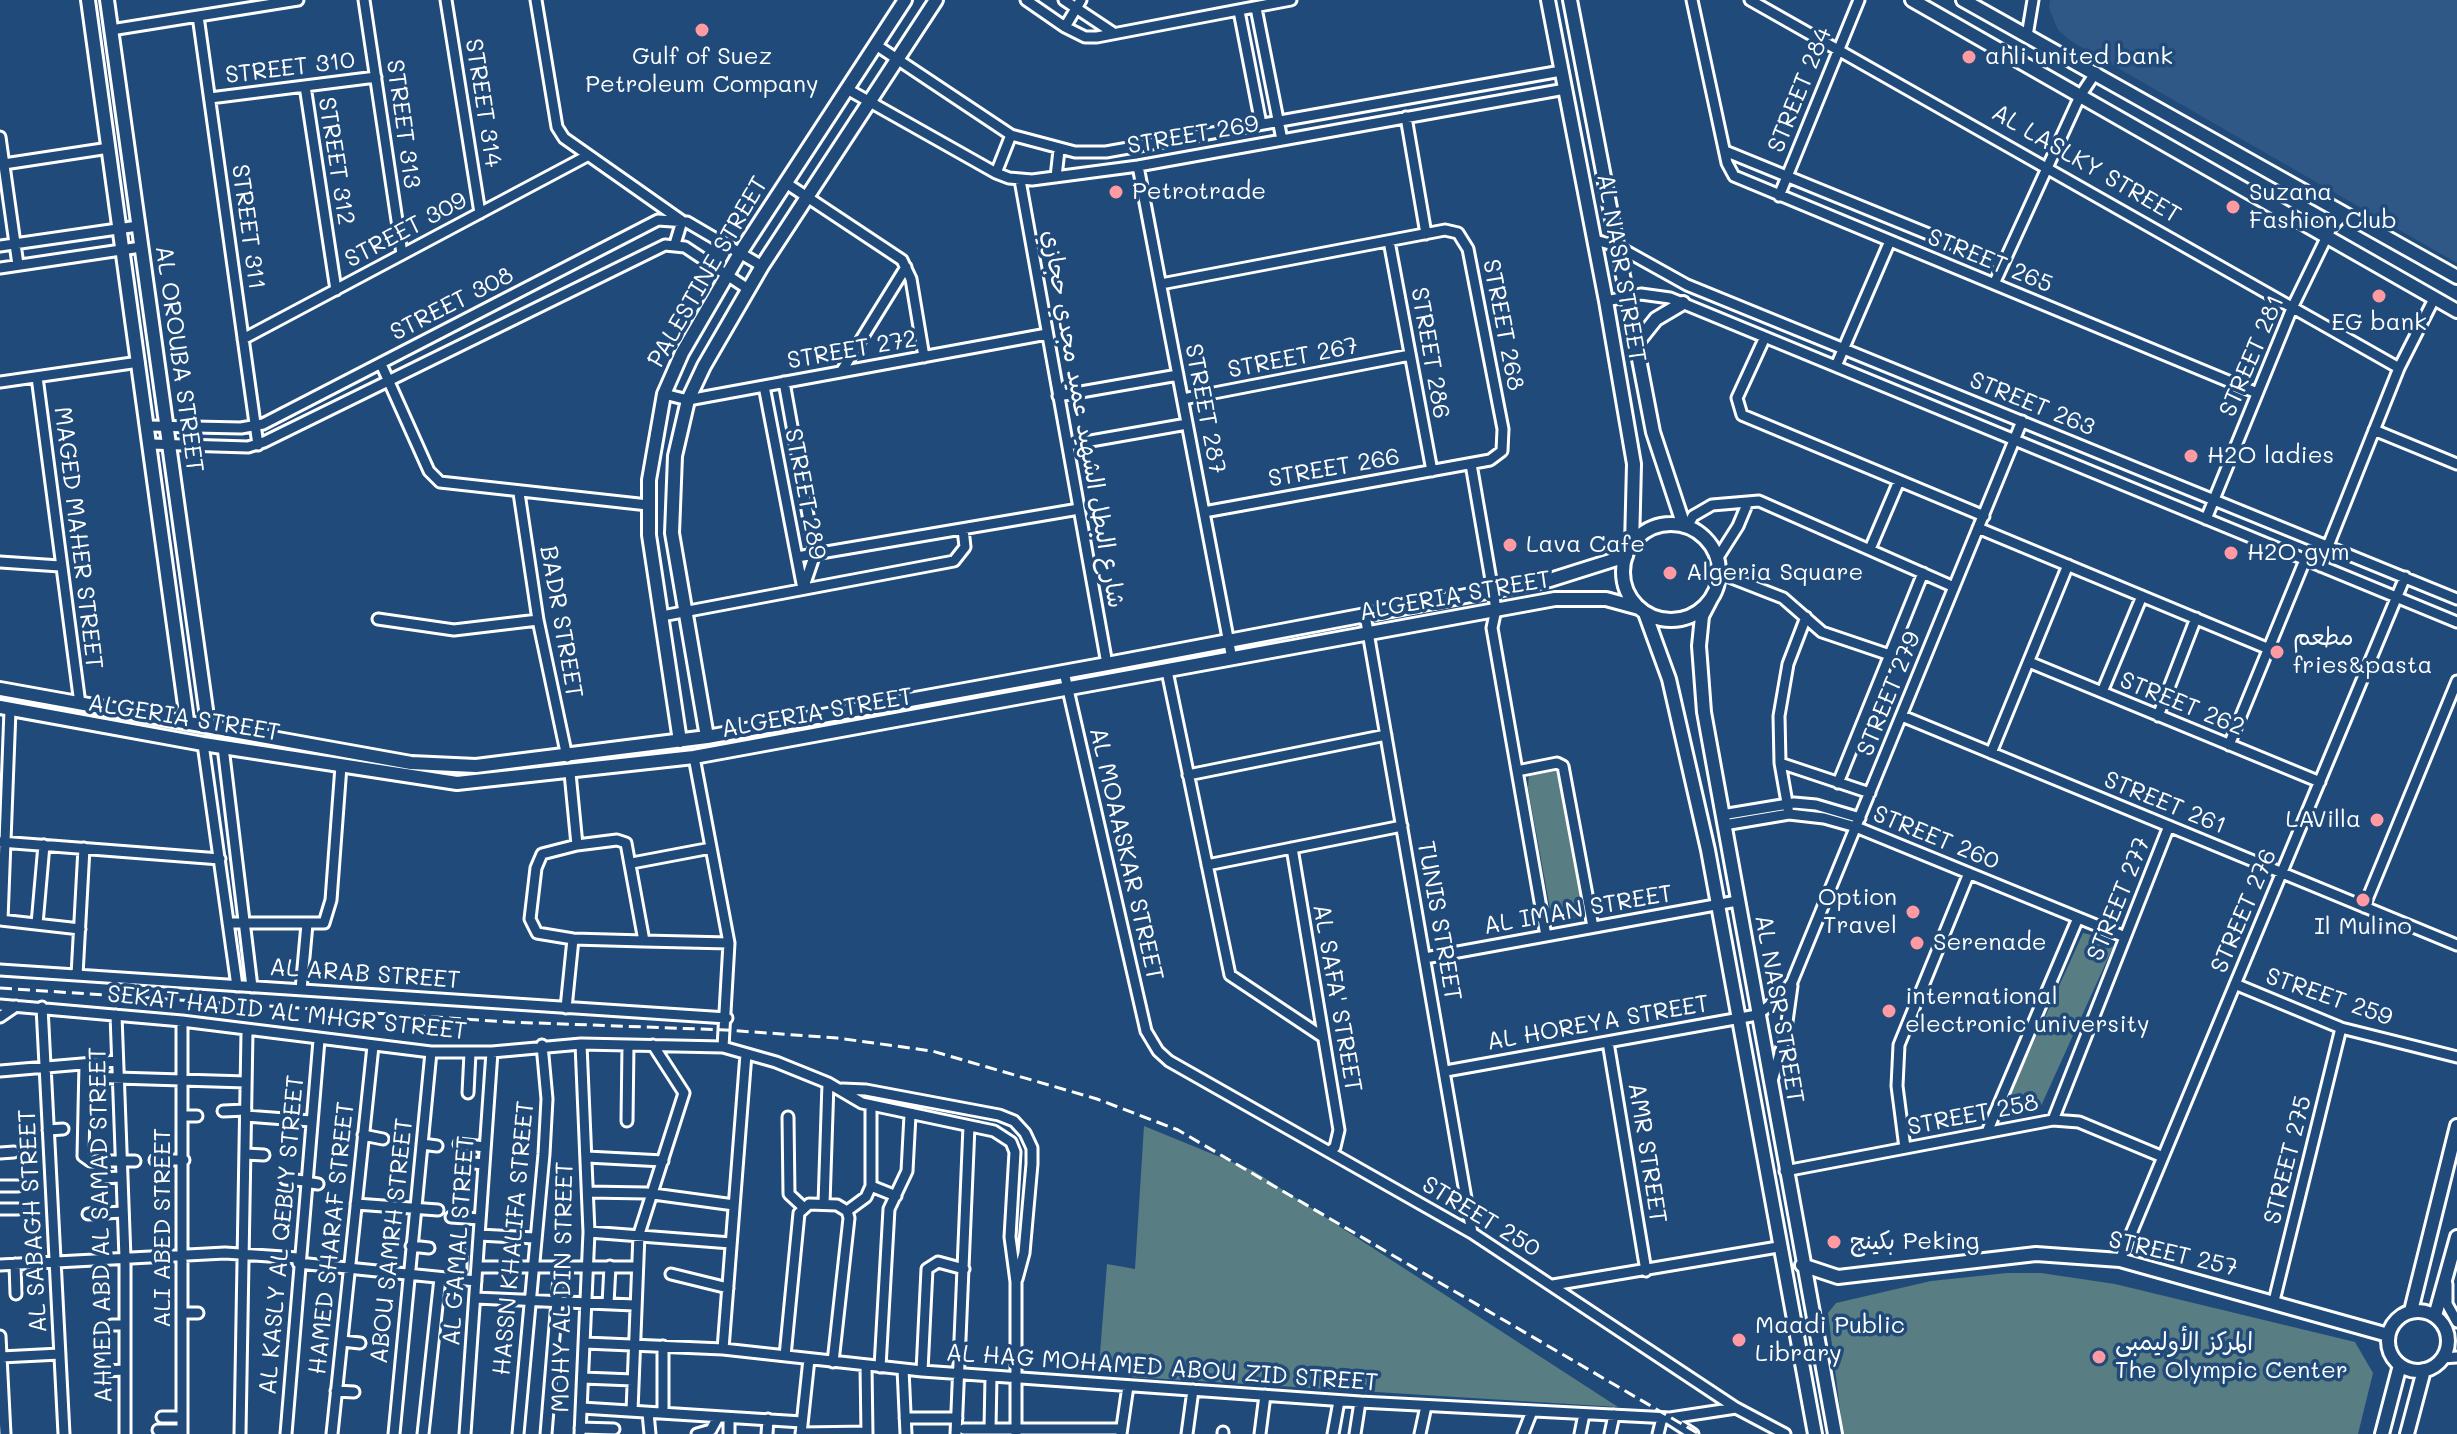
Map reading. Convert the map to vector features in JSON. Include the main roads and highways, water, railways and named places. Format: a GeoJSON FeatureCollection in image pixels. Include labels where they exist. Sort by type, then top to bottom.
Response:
{"type":"FeatureCollection","features":[{"type":"Feature","properties":{"kind":"railway"},"geometry":{"type":"LineString","coordinates":[[0,988],[509,1022],[726,1030],[837,1038],[932,1051],[1097,1099],[1178,1130],[1699,1434]]}},
{"type":"Feature","properties":{"kind":"place","name":"Gulf of Suez Petroleum Company"},"geometry":{"type":"Point","coordinates":[702,30]}},
{"type":"Feature","properties":{"kind":"place","name":"ahli united bank"},"geometry":{"type":"Point","coordinates":[1969,57]}},
{"type":"Feature","properties":{"kind":"place","name":"Petrotrade"},"geometry":{"type":"Point","coordinates":[1116,192]}},
{"type":"Feature","properties":{"kind":"place","name":"Suzana Fashion Club"},"geometry":{"type":"Point","coordinates":[2233,207]}},
{"type":"Feature","properties":{"kind":"place","name":"EG bank"},"geometry":{"type":"Point","coordinates":[2379,296]}},
{"type":"Feature","properties":{"kind":"place","name":"H2O ladies"},"geometry":{"type":"Point","coordinates":[2191,456]}},
{"type":"Feature","properties":{"kind":"place","name":"Lava Cafe"},"geometry":{"type":"Point","coordinates":[1510,545]}},
{"type":"Feature","properties":{"kind":"place","name":"H2O gym"},"geometry":{"type":"Point","coordinates":[2231,553]}},
{"type":"Feature","properties":{"kind":"place","name":"Algeria Square"},"geometry":{"type":"Point","coordinates":[1670,573]}},
{"type":"Feature","properties":{"kind":"place","name":"مطعم fries&pasta"},"geometry":{"type":"Point","coordinates":[2277,652]}},
{"type":"Feature","properties":{"kind":"place","name":"LAVilla"},"geometry":{"type":"Point","coordinates":[2377,820]}},
{"type":"Feature","properties":{"kind":"place","name":"Il Mulino"},"geometry":{"type":"Point","coordinates":[2363,900]}},
{"type":"Feature","properties":{"kind":"place","name":"Option Travel"},"geometry":{"type":"Point","coordinates":[1913,912]}},
{"type":"Feature","properties":{"kind":"place","name":"Serenade"},"geometry":{"type":"Point","coordinates":[1917,943]}},
{"type":"Feature","properties":{"kind":"place","name":"international electronic university"},"geometry":{"type":"Point","coordinates":[1889,1011]}},
{"type":"Feature","properties":{"kind":"place","name":"بكينج Peking"},"geometry":{"type":"Point","coordinates":[1834,1242]}},
{"type":"Feature","properties":{"kind":"place","name":"Maadi Public Library"},"geometry":{"type":"Point","coordinates":[1739,1340]}},
{"type":"Feature","properties":{"kind":"place","name":"المركز الأوليمبى The Olympic Center"},"geometry":{"type":"Point","coordinates":[2099,1357]}}]}
